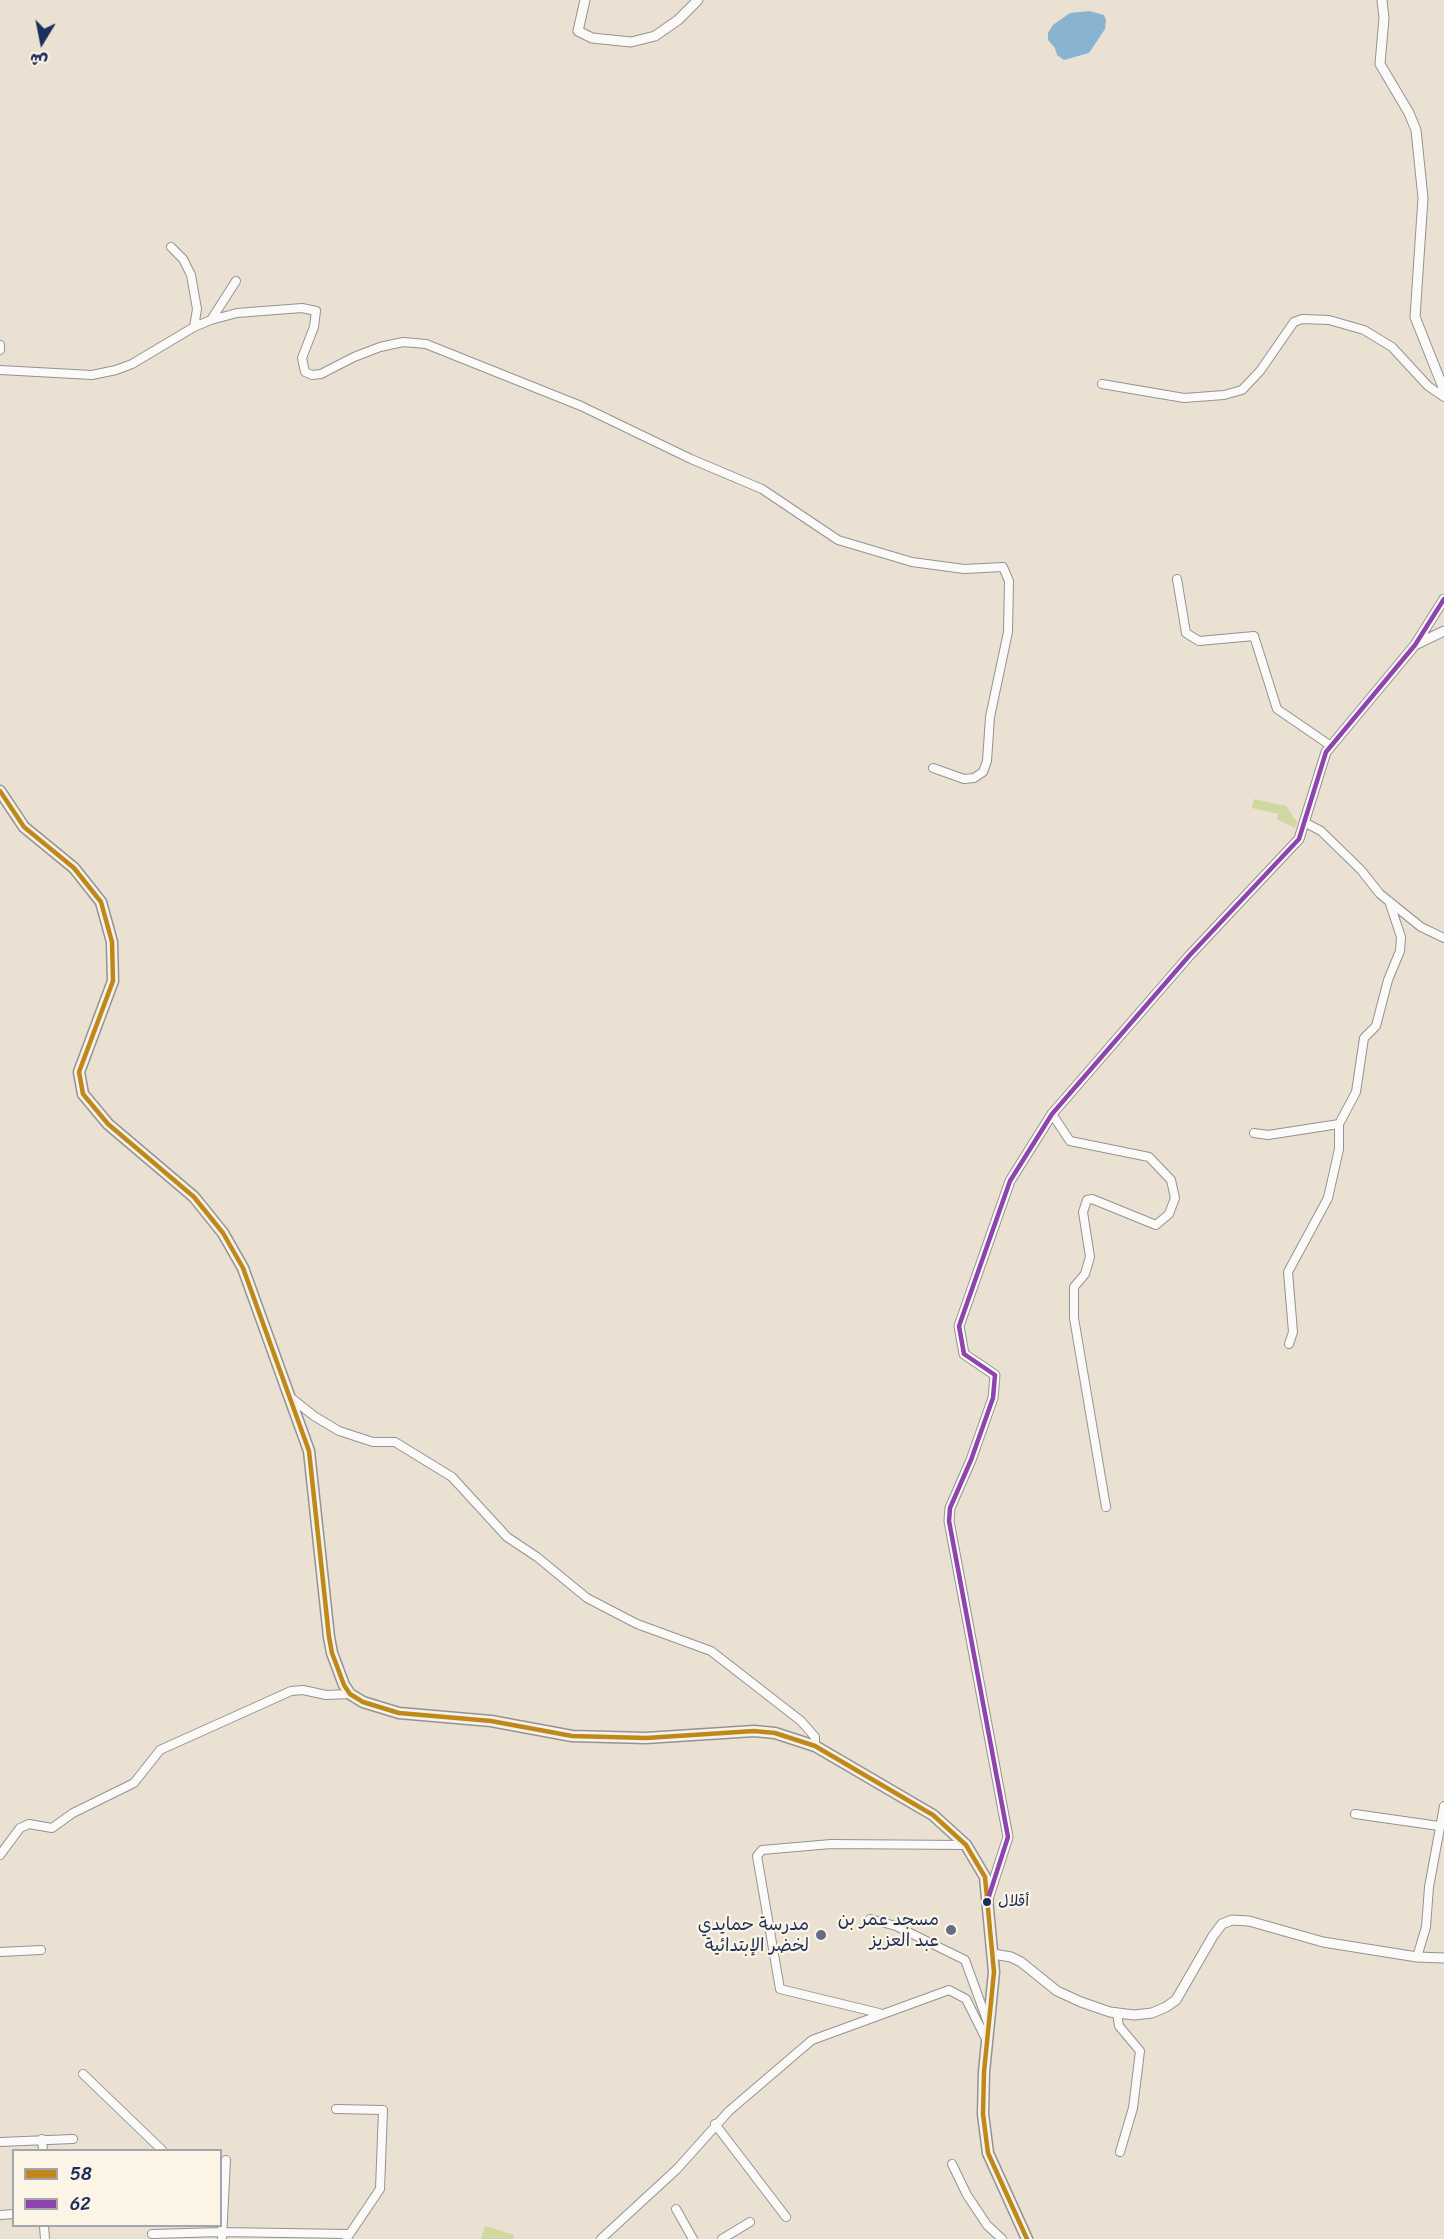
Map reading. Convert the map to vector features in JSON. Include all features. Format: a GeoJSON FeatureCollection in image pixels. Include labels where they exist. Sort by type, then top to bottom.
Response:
{"type":"FeatureCollection","features":[{"type":"Feature","properties":{"kind":"main road"},"geometry":{"type":"LineString","coordinates":[[0,791],[24,827],[74,868],[101,902],[112,942],[112,981],[79,1072],[83,1094],[108,1124],[194,1197],[223,1233],[243,1268],[309,1451],[332,1653],[340,1679],[350,1694],[379,1709],[411,1716],[491,1721],[573,1736],[646,1738],[754,1731],[792,1737],[815,1746],[933,1815],[966,1845],[985,1877],[994,1972],[986,2039],[983,2114],[988,2153],[1027,2239]]}},
{"type":"Feature","properties":{"kind":"street"},"geometry":{"type":"LineString","coordinates":[[585,0],[578,31],[592,38],[631,42],[655,36],[678,20],[698,0]]}},
{"type":"Feature","properties":{"kind":"street"},"geometry":{"type":"LineString","coordinates":[[1382,0],[1384,18],[1380,64],[1409,112],[1416,130],[1422,198],[1415,317],[1444,390]]}},
{"type":"Feature","properties":{"kind":"street"},"geometry":{"type":"LineString","coordinates":[[171,247],[183,259],[191,275],[197,309],[194,327]]}},
{"type":"Feature","properties":{"kind":"street"},"geometry":{"type":"LineString","coordinates":[[212,320],[236,281]]}},
{"type":"Feature","properties":{"kind":"street"},"geometry":{"type":"LineString","coordinates":[[0,370],[92,375],[132,364],[194,327],[212,320],[237,313],[278,308],[316,311],[314,327],[302,358],[305,372],[312,375],[321,374],[380,347],[403,342],[426,344],[581,406],[671,450],[762,489],[838,540],[912,562],[964,569],[1003,567],[1009,581],[1008,632],[990,717],[987,760],[983,772],[974,778],[964,779],[933,768]]}},
{"type":"Feature","properties":{"kind":"street"},"geometry":{"type":"LineString","coordinates":[[1102,384],[1184,398],[1224,395],[1242,390],[1260,371],[1290,326],[1302,320],[1329,320],[1364,330],[1392,347],[1428,386],[1444,397]]}},
{"type":"Feature","properties":{"kind":"street"},"geometry":{"type":"LineString","coordinates":[[0,345],[0,350]]}},
{"type":"Feature","properties":{"kind":"street"},"geometry":{"type":"LineString","coordinates":[[1177,579],[1186,633],[1199,641],[1254,636],[1277,709],[1331,746]]}},
{"type":"Feature","properties":{"kind":"street"},"geometry":{"type":"LineString","coordinates":[[988,1899],[1008,1837],[949,1521],[950,1508],[971,1460],[993,1398],[995,1375],[964,1354],[959,1326],[1010,1181],[1052,1114],[1189,956],[1299,839],[1326,752],[1416,645],[1444,598]]}},
{"type":"Feature","properties":{"kind":"street"},"geometry":{"type":"LineString","coordinates":[[1416,645],[1444,632]]}},
{"type":"Feature","properties":{"kind":"street"},"geometry":{"type":"LineString","coordinates":[[1304,822],[1320,831],[1389,901],[1421,927],[1444,938]]}},
{"type":"Feature","properties":{"kind":"street"},"geometry":{"type":"LineString","coordinates":[[1288,1344],[1293,1332],[1288,1272],[1328,1198],[1339,1149],[1339,1124],[1356,1092],[1364,1038],[1376,1026],[1388,981],[1400,951],[1401,937],[1389,901]]}},
{"type":"Feature","properties":{"kind":"street"},"geometry":{"type":"LineString","coordinates":[[1052,1114],[1070,1141],[1149,1157],[1171,1180],[1175,1198],[1169,1214],[1156,1225],[1092,1198],[1087,1200],[1083,1212],[1090,1257],[1085,1274],[1074,1287],[1074,1318],[1106,1507]]}},
{"type":"Feature","properties":{"kind":"street"},"geometry":{"type":"LineString","coordinates":[[1254,1133],[1268,1135],[1339,1124]]}},
{"type":"Feature","properties":{"kind":"street"},"geometry":{"type":"LineString","coordinates":[[290,1397],[314,1416],[339,1431],[373,1442],[395,1442],[452,1477],[507,1537],[537,1557],[587,1598],[637,1624],[711,1651],[801,1721],[815,1737],[815,1746]]}},
{"type":"Feature","properties":{"kind":"street"},"geometry":{"type":"LineString","coordinates":[[0,1855],[20,1828],[29,1824],[52,1828],[82,1808],[134,1783],[160,1750],[291,1691],[303,1690],[326,1695],[350,1694]]}},
{"type":"Feature","properties":{"kind":"street"},"geometry":{"type":"LineString","coordinates":[[1417,1957],[1426,1927],[1439,1826],[1444,1806]]}},
{"type":"Feature","properties":{"kind":"street"},"geometry":{"type":"LineString","coordinates":[[1355,1814],[1439,1826]]}},
{"type":"Feature","properties":{"kind":"street"},"geometry":{"type":"LineString","coordinates":[[879,2013],[780,1989],[757,1856],[762,1850],[831,1844],[966,1845]]}},
{"type":"Feature","properties":{"kind":"street"},"geometry":{"type":"LineString","coordinates":[[870,1919],[896,1926],[965,1960],[988,2024]]}},
{"type":"Feature","properties":{"kind":"street"},"geometry":{"type":"LineString","coordinates":[[993,1954],[1011,1957],[1021,1962],[1065,1995],[1117,2013],[1134,2015],[1152,2013],[1176,2000],[1222,1924],[1232,1920],[1249,1921],[1323,1942],[1417,1957],[1444,1958]]}},
{"type":"Feature","properties":{"kind":"street"},"geometry":{"type":"LineString","coordinates":[[0,1952],[41,1950]]}},
{"type":"Feature","properties":{"kind":"street"},"geometry":{"type":"LineString","coordinates":[[601,2239],[677,2169],[715,2124],[812,2040],[879,2013],[949,1990],[966,1999],[986,2039]]}},
{"type":"Feature","properties":{"kind":"street"},"geometry":{"type":"LineString","coordinates":[[1117,2013],[1119,2026],[1140,2051],[1133,2108],[1120,2152]]}},
{"type":"Feature","properties":{"kind":"street"},"geometry":{"type":"LineString","coordinates":[[83,2074],[160,2149]]}},
{"type":"Feature","properties":{"kind":"street"},"geometry":{"type":"LineString","coordinates":[[152,2237],[347,2236],[380,2189],[383,2110],[336,2109]]}},
{"type":"Feature","properties":{"kind":"street"},"geometry":{"type":"LineString","coordinates":[[715,2124],[786,2217]]}},
{"type":"Feature","properties":{"kind":"street"},"geometry":{"type":"LineString","coordinates":[[42,2139],[43,2149]]}},
{"type":"Feature","properties":{"kind":"street"},"geometry":{"type":"LineString","coordinates":[[0,2142],[74,2139]]}},
{"type":"Feature","properties":{"kind":"street"},"geometry":{"type":"LineString","coordinates":[[222,2236],[223,2172],[226,2160]]}},
{"type":"Feature","properties":{"kind":"street"},"geometry":{"type":"LineString","coordinates":[[952,2164],[967,2195],[987,2225],[1002,2239]]}},
{"type":"Feature","properties":{"kind":"street"},"geometry":{"type":"LineString","coordinates":[[676,2209],[693,2239]]}},
{"type":"Feature","properties":{"kind":"street"},"geometry":{"type":"LineString","coordinates":[[722,2239],[750,2222]]}},
{"type":"Feature","properties":{"kind":"green space"},"geometry":{"type":"Polygon","coordinates":[[[1254,799],[1286,806],[1297,822],[1295,828],[1277,819],[1278,814],[1252,808],[1254,799]]]}},
{"type":"Feature","properties":{"kind":"green space"},"geometry":{"type":"Polygon","coordinates":[[[485,2226],[514,2235],[513,2239],[481,2239],[485,2226]]]}},
{"type":"Feature","properties":{"kind":"water"},"geometry":{"type":"Polygon","coordinates":[[[1089,11],[1104,15],[1105,29],[1089,53],[1064,60],[1057,55],[1055,48],[1048,40],[1048,33],[1053,25],[1070,13],[1089,11]]]}},
{"type":"Feature","properties":{"kind":"transit line","name":"62"},"geometry":{"type":"LineString","coordinates":[[988,1899],[1008,1837],[949,1521],[950,1508],[971,1460],[993,1398],[995,1375],[964,1354],[959,1326],[1010,1181],[1052,1114],[1189,956],[1299,839],[1326,752],[1415,645],[1444,599]]}},
{"type":"Feature","properties":{"kind":"transit line","name":"58"},"geometry":{"type":"LineString","coordinates":[[0,791],[24,827],[74,868],[101,902],[112,942],[113,981],[79,1072],[83,1094],[108,1124],[194,1197],[223,1233],[243,1268],[309,1451],[329,1637],[332,1653],[344,1685],[350,1694],[363,1702],[399,1713],[491,1721],[572,1736],[646,1738],[754,1731],[775,1733],[815,1746],[933,1815],[966,1845],[985,1877],[994,1972],[984,2072],[983,2114],[988,2153],[1027,2239]]}},
{"type":"Feature","properties":{"kind":"place","name":"أقلال"},"geometry":{"type":"Point","coordinates":[987,1902]}},
{"type":"Feature","properties":{"kind":"place","name":"مسجد عمر بن عبد العزيز"},"geometry":{"type":"Point","coordinates":[951,1930]}},
{"type":"Feature","properties":{"kind":"place","name":"مدرسة حمايدي لخضر الإبتدائية"},"geometry":{"type":"Point","coordinates":[821,1935]}}]}
